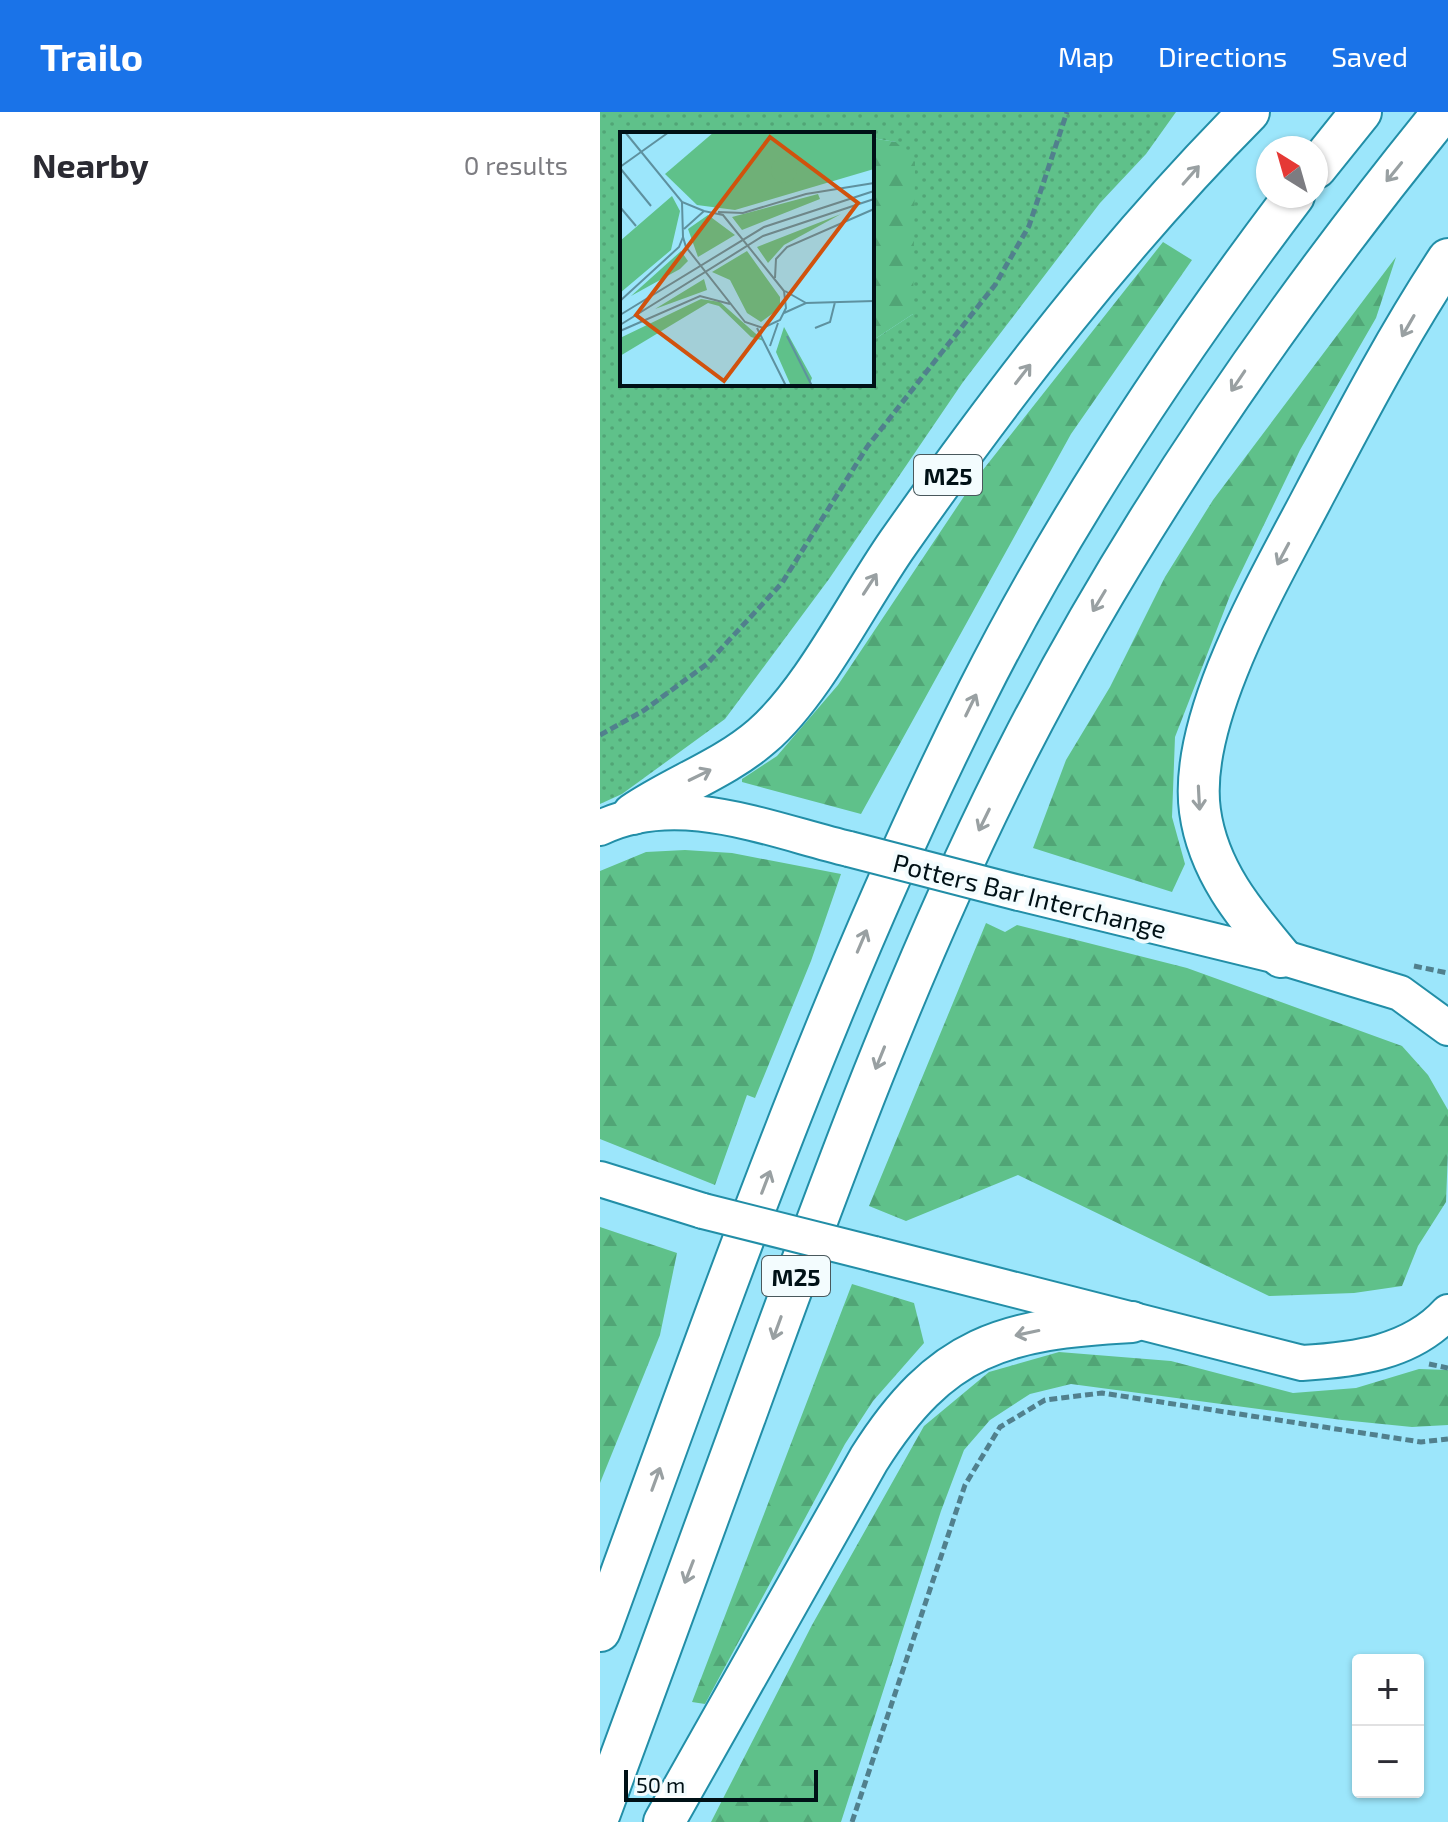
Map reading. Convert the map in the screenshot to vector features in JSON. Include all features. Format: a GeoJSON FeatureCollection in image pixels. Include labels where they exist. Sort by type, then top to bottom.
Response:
{"type":"FeatureCollection","features":[{"type":"Feature","properties":{"kind":"highway","name":"M25"},"geometry":{"type":"LineString","coordinates":[[616,821],[665,792],[728,761],[763,735],[791,704],[897,544],[995,410],[1086,295],[1249,112]]}},
{"type":"Feature","properties":{"kind":"highway"},"geometry":{"type":"LineString","coordinates":[[1328,153],[1361,112]]}},
{"type":"Feature","properties":{"kind":"highway","name":"M25"},"geometry":{"type":"LineString","coordinates":[[600,1813],[784,1310],[879,1061],[943,910],[1018,750],[1089,618],[1200,438],[1321,264],[1443,112]]}},
{"type":"Feature","properties":{"kind":"highway","name":"M25"},"geometry":{"type":"LineString","coordinates":[[600,1631],[810,1065],[922,807],[979,689],[1067,531],[1181,352],[1285,208]]}},
{"type":"Feature","properties":{"kind":"highway"},"geometry":{"type":"LineString","coordinates":[[1281,957],[1243,911],[1214,863],[1200,810],[1199,780],[1204,743],[1225,680],[1271,577],[1351,424],[1448,259]]}},
{"type":"Feature","properties":{"kind":"highway"},"geometry":{"type":"LineString","coordinates":[[664,1822],[869,1459],[903,1409],[951,1365],[996,1341],[1078,1325],[1132,1322]]}},
{"type":"Feature","properties":{"kind":"main road","name":"Potters Bar Interchange"},"geometry":{"type":"LineString","coordinates":[[616,821],[677,810],[849,849],[1281,957],[1400,993],[1448,1028]]}},
{"type":"Feature","properties":{"kind":"main road"},"geometry":{"type":"LineString","coordinates":[[1400,993],[1448,993]]}},
{"type":"Feature","properties":{"kind":"main road"},"geometry":{"type":"LineString","coordinates":[[600,1179],[703,1211],[1302,1363],[1347,1360],[1406,1344],[1448,1349]]}},
{"type":"Feature","properties":{"kind":"main road"},"geometry":{"type":"LineString","coordinates":[[1406,1344],[1448,1312]]}},
{"type":"Feature","properties":{"kind":"path"},"geometry":{"type":"LineString","coordinates":[[600,735],[643,711],[707,664],[782,583],[867,447],[995,285],[1029,226],[1067,112]]}},
{"type":"Feature","properties":{"kind":"path"},"geometry":{"type":"LineString","coordinates":[[852,1822],[965,1485],[1000,1427],[1045,1400],[1102,1393],[1421,1442],[1448,1439]]}},
{"type":"Feature","properties":{"kind":"green space"},"geometry":{"type":"Polygon","coordinates":[[[600,112],[1176,112],[1146,154],[1100,203],[963,382],[829,579],[725,719],[622,794],[600,804],[600,112]]]}},
{"type":"Feature","properties":{"kind":"green space"},"geometry":{"type":"Polygon","coordinates":[[[874,138],[896,142],[915,162],[913,314],[874,340],[874,138]]]}},
{"type":"Feature","properties":{"kind":"green space"},"geometry":{"type":"Polygon","coordinates":[[[1163,242],[1192,260],[1071,434],[861,814],[742,782],[742,779],[777,756],[838,685],[975,480],[1163,242]]]}},
{"type":"Feature","properties":{"kind":"green space"},"geometry":{"type":"Polygon","coordinates":[[[1396,257],[1376,318],[1300,450],[1231,593],[1175,737],[1172,817],[1185,864],[1172,892],[1033,848],[1066,760],[1110,687],[1165,577],[1213,500],[1396,257]]]}},
{"type":"Feature","properties":{"kind":"green space"},"geometry":{"type":"Polygon","coordinates":[[[685,850],[732,853],[841,874],[811,961],[755,1098],[747,1095],[715,1185],[600,1139],[600,871],[646,852],[685,850]]]}},
{"type":"Feature","properties":{"kind":"green space"},"geometry":{"type":"Polygon","coordinates":[[[986,923],[1005,932],[1017,925],[1187,968],[1402,1046],[1428,1075],[1448,1110],[1448,1151],[1446,1202],[1418,1246],[1402,1286],[1354,1293],[1269,1296],[1018,1175],[906,1221],[869,1206],[986,923]]]}},
{"type":"Feature","properties":{"kind":"green space"},"geometry":{"type":"Polygon","coordinates":[[[600,1227],[677,1253],[660,1335],[600,1483],[600,1227]]]}},
{"type":"Feature","properties":{"kind":"green space"},"geometry":{"type":"Polygon","coordinates":[[[852,1284],[914,1303],[924,1343],[873,1401],[845,1444],[705,1704],[692,1702],[852,1284]]]}},
{"type":"Feature","properties":{"kind":"green space"},"geometry":{"type":"Polygon","coordinates":[[[1059,1352],[1171,1361],[1293,1393],[1356,1388],[1419,1369],[1448,1370],[1448,1425],[1412,1427],[1342,1420],[1071,1384],[1030,1394],[990,1420],[964,1450],[941,1511],[841,1822],[711,1822],[812,1625],[924,1426],[989,1372],[1059,1352]]]}}]}
